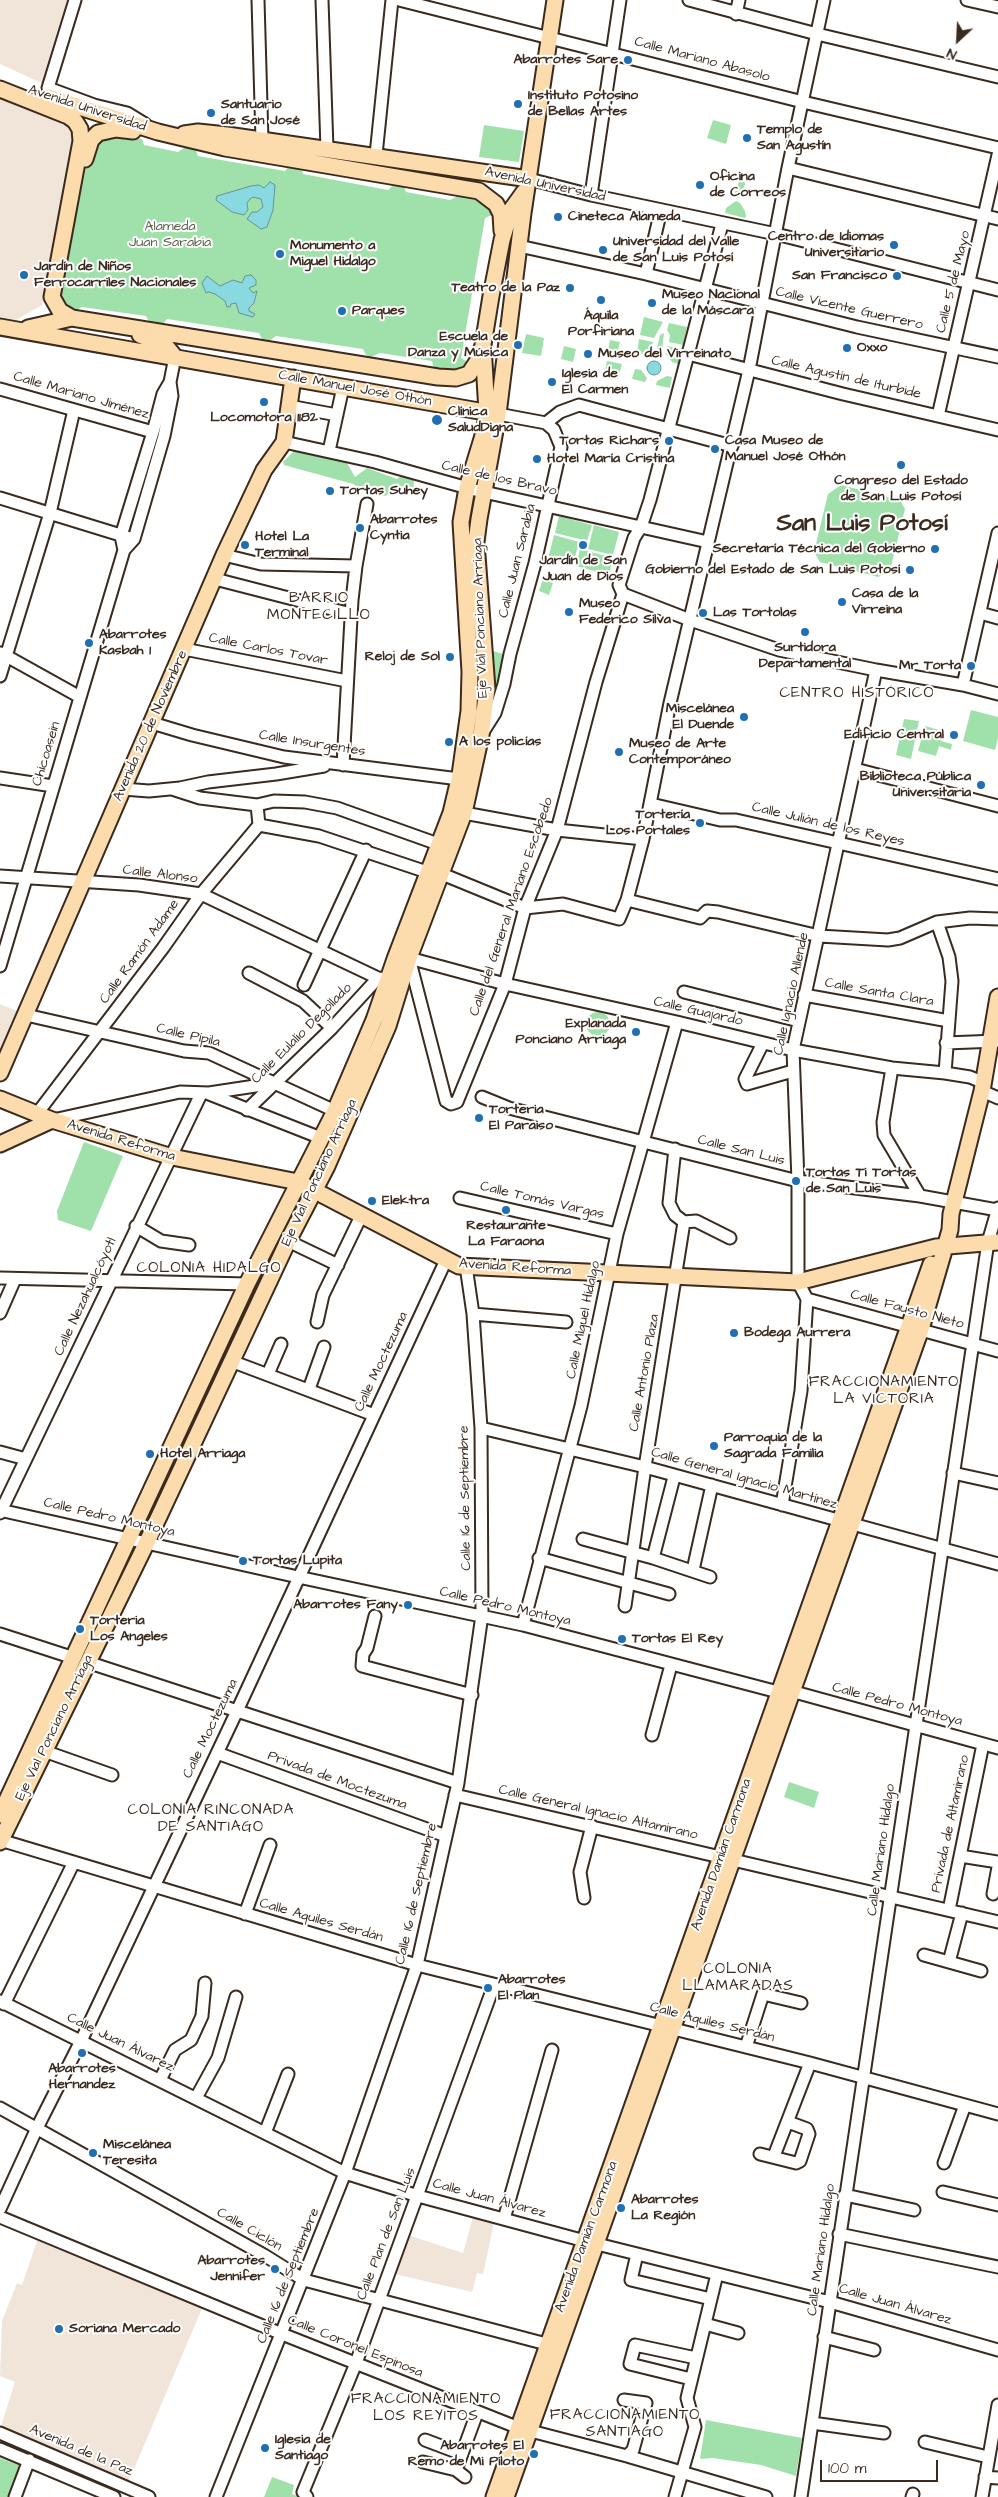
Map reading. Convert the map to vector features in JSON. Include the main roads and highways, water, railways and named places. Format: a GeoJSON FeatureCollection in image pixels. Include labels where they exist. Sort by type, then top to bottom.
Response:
{"type":"FeatureCollection","features":[{"type":"Feature","properties":{"kind":"main road"},"geometry":{"type":"LineString","coordinates":[[492,413],[519,246],[555,0]]}},
{"type":"Feature","properties":{"kind":"main road","name":"Avenida Universidad"},"geometry":{"type":"LineString","coordinates":[[3,85],[68,116],[75,121],[80,129],[82,141],[69,206]]}},
{"type":"Feature","properties":{"kind":"main road","name":"Avenida Universidad"},"geometry":{"type":"LineString","coordinates":[[3,85],[166,134],[225,148],[479,192],[488,197],[499,209],[501,214],[502,240]]}},
{"type":"Feature","properties":{"kind":"main road"},"geometry":{"type":"LineString","coordinates":[[72,318],[60,311],[52,297],[69,206],[76,195],[91,140],[98,134],[116,129],[166,134]]}},
{"type":"Feature","properties":{"kind":"main road","name":"Avenida Universidad"},"geometry":{"type":"LineString","coordinates":[[166,134],[198,132],[376,155],[444,165],[528,184]]}},
{"type":"Feature","properties":{"kind":"main road"},"geometry":{"type":"LineString","coordinates":[[350,171],[391,166],[430,169],[444,165]]}},
{"type":"Feature","properties":{"kind":"main road"},"geometry":{"type":"LineString","coordinates":[[408,398],[423,395],[473,402],[482,391],[483,345],[502,240],[511,210],[528,184]]}},
{"type":"Feature","properties":{"kind":"main road"},"geometry":{"type":"LineString","coordinates":[[6,328],[36,326],[72,318]]}},
{"type":"Feature","properties":{"kind":"main road","name":"Calle Manuel José Othón"},"geometry":{"type":"LineString","coordinates":[[72,318],[447,378],[456,378],[469,374],[477,362],[483,345]]}},
{"type":"Feature","properties":{"kind":"main road"},"geometry":{"type":"LineString","coordinates":[[97,322],[159,342],[166,346],[175,357]]}},
{"type":"Feature","properties":{"kind":"main road","name":"Calle Manuel José Othón"},"geometry":{"type":"LineString","coordinates":[[6,328],[492,413]]}},
{"type":"Feature","properties":{"kind":"main road"},"geometry":{"type":"LineString","coordinates":[[483,369],[492,413]]}},
{"type":"Feature","properties":{"kind":"main road","name":"Avenida 20 de Noviembre"},"geometry":{"type":"LineString","coordinates":[[0,1073],[224,555],[264,470],[284,442],[293,378]]}},
{"type":"Feature","properties":{"kind":"main road","name":"Eje Vial Ponciano Arriaga"},"geometry":{"type":"LineString","coordinates":[[0,1841],[44,1750],[130,1538],[247,1284],[334,1111],[374,1020],[383,979],[464,813],[470,672],[461,522],[467,488],[485,429],[492,413]]}},
{"type":"Feature","properties":{"kind":"main road","name":"Eje Vial Ponciano Arriaga"},"geometry":{"type":"LineString","coordinates":[[0,1815],[80,1660],[146,1542],[314,1190],[388,1026],[434,873],[438,844],[481,735],[487,689],[476,542],[484,492],[492,413]]}},
{"type":"Feature","properties":{"kind":"main road","name":"Avenida Damián Carmona"},"geometry":{"type":"LineString","coordinates":[[494,2497],[524,2429],[554,2346],[668,2028],[784,1692],[915,1328],[941,1246],[942,1229],[953,1209],[994,1041],[998,997]]}},
{"type":"Feature","properties":{"kind":"main road","name":"Avenida Reforma"},"geometry":{"type":"LineString","coordinates":[[0,1099],[36,1115],[172,1157],[298,1182],[459,1266],[798,1282],[941,1246],[993,1242]]}},
{"type":"Feature","properties":{"kind":"main road"},"geometry":{"type":"LineString","coordinates":[[0,1144],[52,1120]]}},
{"type":"Feature","properties":{"kind":"main road","name":"Avenida Damián Carmona"},"geometry":{"type":"LineString","coordinates":[[506,2497],[524,2429]]}},
{"type":"Feature","properties":{"kind":"water"},"geometry":{"type":"Polygon","coordinates":[[[270,182],[275,185],[273,210],[267,227],[261,229],[247,219],[252,212],[257,212],[263,207],[261,199],[253,197],[250,199],[247,203],[248,210],[244,215],[232,212],[216,200],[217,196],[251,186],[259,185],[264,188],[270,182]]]}},
{"type":"Feature","properties":{"kind":"water"},"geometry":{"type":"Polygon","coordinates":[[[251,275],[256,280],[256,285],[249,288],[253,293],[257,291],[254,303],[249,308],[249,311],[255,314],[253,317],[239,313],[236,303],[227,307],[225,301],[215,294],[206,293],[202,283],[207,276],[220,286],[233,280],[242,283],[245,276],[251,275]]]}},
{"type":"Feature","properties":{"kind":"water"},"geometry":{"type":"Polygon","coordinates":[[[654,361],[659,363],[661,368],[659,373],[654,375],[649,373],[647,368],[649,363],[654,361]]]}},
{"type":"Feature","properties":{"kind":"place","name":"Abarrotes Sare"},"geometry":{"type":"Point","coordinates":[628,60]}},
{"type":"Feature","properties":{"kind":"place","name":"Instituto Potosino de Bellas Artes"},"geometry":{"type":"Point","coordinates":[518,104]}},
{"type":"Feature","properties":{"kind":"place","name":"Santuario de San José"},"geometry":{"type":"Point","coordinates":[211,113]}},
{"type":"Feature","properties":{"kind":"place","name":"Templo de San Agustín"},"geometry":{"type":"Point","coordinates":[747,138]}},
{"type":"Feature","properties":{"kind":"place","name":"Oficina de Correos"},"geometry":{"type":"Point","coordinates":[700,185]}},
{"type":"Feature","properties":{"kind":"place","name":"Cineteca Alameda"},"geometry":{"type":"Point","coordinates":[558,217]}},
{"type":"Feature","properties":{"kind":"place","name":"Centro de Idiomas Universitario"},"geometry":{"type":"Point","coordinates":[894,245]}},
{"type":"Feature","properties":{"kind":"place","name":"Universidad del Valle de San Luis Potosí"},"geometry":{"type":"Point","coordinates":[603,250]}},
{"type":"Feature","properties":{"kind":"place","name":"Monumento a Miguel Hidalgo"},"geometry":{"type":"Point","coordinates":[280,254]}},
{"type":"Feature","properties":{"kind":"place","name":"Jardín de Niños Ferrocarriles Nacionales"},"geometry":{"type":"Point","coordinates":[24,275]}},
{"type":"Feature","properties":{"kind":"place","name":"San Francisco"},"geometry":{"type":"Point","coordinates":[897,276]}},
{"type":"Feature","properties":{"kind":"place","name":"Teatro de la Paz"},"geometry":{"type":"Point","coordinates":[570,288]}},
{"type":"Feature","properties":{"kind":"place","name":"Águila Porfiriana"},"geometry":{"type":"Point","coordinates":[601,300]}},
{"type":"Feature","properties":{"kind":"place","name":"Museo Nacional de la Máscara"},"geometry":{"type":"Point","coordinates":[652,303]}},
{"type":"Feature","properties":{"kind":"place","name":"Parques"},"geometry":{"type":"Point","coordinates":[342,311]}},
{"type":"Feature","properties":{"kind":"place","name":"Escuela de Danza y Música"},"geometry":{"type":"Point","coordinates":[518,345]}},
{"type":"Feature","properties":{"kind":"place","name":"Oxxo"},"geometry":{"type":"Point","coordinates":[847,348]}},
{"type":"Feature","properties":{"kind":"place","name":"Museo del Virreinato"},"geometry":{"type":"Point","coordinates":[588,354]}},
{"type":"Feature","properties":{"kind":"place","name":"Iglesia de El Carmen"},"geometry":{"type":"Point","coordinates":[552,382]}},
{"type":"Feature","properties":{"kind":"place","name":"Locomotora 1182"},"geometry":{"type":"Point","coordinates":[264,402]}},
{"type":"Feature","properties":{"kind":"place","name":"Clínica SaludDigna"},"geometry":{"type":"Point","coordinates":[437,420]}},
{"type":"Feature","properties":{"kind":"place","name":"Tortas Richars"},"geometry":{"type":"Point","coordinates":[669,441]}},
{"type":"Feature","properties":{"kind":"place","name":"Casa Museo de Manuel José Othón"},"geometry":{"type":"Point","coordinates":[715,449]}},
{"type":"Feature","properties":{"kind":"place","name":"Hotel María Cristina"},"geometry":{"type":"Point","coordinates":[537,459]}},
{"type":"Feature","properties":{"kind":"place","name":"Congreso del Estado de San Luis Potosí"},"geometry":{"type":"Point","coordinates":[901,465]}},
{"type":"Feature","properties":{"kind":"place","name":"Tortas Suhey"},"geometry":{"type":"Point","coordinates":[330,491]}},
{"type":"Feature","properties":{"kind":"place","name":"Abarrotes Cyntia"},"geometry":{"type":"Point","coordinates":[360,528]}},
{"type":"Feature","properties":{"kind":"place","name":"Hotel La Terminal"},"geometry":{"type":"Point","coordinates":[245,545]}},
{"type":"Feature","properties":{"kind":"place","name":"Jardín de San Juan de Dios"},"geometry":{"type":"Point","coordinates":[583,545]}},
{"type":"Feature","properties":{"kind":"place","name":"Secretaría Técnica del Gobierno"},"geometry":{"type":"Point","coordinates":[935,549]}},
{"type":"Feature","properties":{"kind":"place","name":"Gobierno del Estado de San Luis Potosí"},"geometry":{"type":"Point","coordinates":[910,570]}},
{"type":"Feature","properties":{"kind":"place","name":"Casa de la Virreina"},"geometry":{"type":"Point","coordinates":[842,602]}},
{"type":"Feature","properties":{"kind":"place","name":"Museo Federico Silva"},"geometry":{"type":"Point","coordinates":[569,612]}},
{"type":"Feature","properties":{"kind":"place","name":"Las Tortolas"},"geometry":{"type":"Point","coordinates":[703,613]}},
{"type":"Feature","properties":{"kind":"place","name":"Surtidora Departamental"},"geometry":{"type":"Point","coordinates":[805,632]}},
{"type":"Feature","properties":{"kind":"place","name":"Abarrotes Kasbah 1"},"geometry":{"type":"Point","coordinates":[89,643]}},
{"type":"Feature","properties":{"kind":"place","name":"Reloj de Sol"},"geometry":{"type":"Point","coordinates":[450,657]}},
{"type":"Feature","properties":{"kind":"place","name":"Mr Torta"},"geometry":{"type":"Point","coordinates":[971,666]}},
{"type":"Feature","properties":{"kind":"place","name":"Miscelánea El Duende"},"geometry":{"type":"Point","coordinates":[744,717]}},
{"type":"Feature","properties":{"kind":"place","name":"Edificio Central"},"geometry":{"type":"Point","coordinates":[954,735]}},
{"type":"Feature","properties":{"kind":"place","name":"A los policías"},"geometry":{"type":"Point","coordinates":[449,742]}},
{"type":"Feature","properties":{"kind":"place","name":"Museo de Arte Contemporáneo"},"geometry":{"type":"Point","coordinates":[619,752]}},
{"type":"Feature","properties":{"kind":"place","name":"Biblioteca Pública Universitaria"},"geometry":{"type":"Point","coordinates":[981,785]}},
{"type":"Feature","properties":{"kind":"place","name":"Tortería Los Portales"},"geometry":{"type":"Point","coordinates":[700,823]}},
{"type":"Feature","properties":{"kind":"place","name":"Explanada Ponciano Arriaga"},"geometry":{"type":"Point","coordinates":[636,1032]}},
{"type":"Feature","properties":{"kind":"place","name":"Torteria El Paraiso"},"geometry":{"type":"Point","coordinates":[479,1118]}},
{"type":"Feature","properties":{"kind":"place","name":"Tortas Ti Tortas de San Luis"},"geometry":{"type":"Point","coordinates":[796,1181]}},
{"type":"Feature","properties":{"kind":"place","name":"Elektra"},"geometry":{"type":"Point","coordinates":[372,1201]}},
{"type":"Feature","properties":{"kind":"place","name":"Restaurante La Faraona"},"geometry":{"type":"Point","coordinates":[506,1210]}},
{"type":"Feature","properties":{"kind":"place","name":"Bodega Aurrera"},"geometry":{"type":"Point","coordinates":[734,1333]}},
{"type":"Feature","properties":{"kind":"place","name":"Parroquia de la Sagrada Familia"},"geometry":{"type":"Point","coordinates":[714,1446]}},
{"type":"Feature","properties":{"kind":"place","name":"Hotel Arriaga"},"geometry":{"type":"Point","coordinates":[150,1454]}},
{"type":"Feature","properties":{"kind":"place","name":"Tortas Lupita"},"geometry":{"type":"Point","coordinates":[243,1561]}},
{"type":"Feature","properties":{"kind":"place","name":"Abarrotes Fany"},"geometry":{"type":"Point","coordinates":[408,1605]}},
{"type":"Feature","properties":{"kind":"place","name":"Torteria Los Angeles"},"geometry":{"type":"Point","coordinates":[80,1629]}},
{"type":"Feature","properties":{"kind":"place","name":"Tortas El Rey"},"geometry":{"type":"Point","coordinates":[622,1639]}},
{"type":"Feature","properties":{"kind":"place","name":"Abarrotes El Plan"},"geometry":{"type":"Point","coordinates":[488,1988]}},
{"type":"Feature","properties":{"kind":"place","name":"Abarrotes Hernandez"},"geometry":{"type":"Point","coordinates":[82,2053]}},
{"type":"Feature","properties":{"kind":"place","name":"Miscelánea Teresita"},"geometry":{"type":"Point","coordinates":[93,2153]}},
{"type":"Feature","properties":{"kind":"place","name":"Abarrotes La Región"},"geometry":{"type":"Point","coordinates":[621,2208]}},
{"type":"Feature","properties":{"kind":"place","name":"Abarrotes Jennifer"},"geometry":{"type":"Point","coordinates":[275,2269]}},
{"type":"Feature","properties":{"kind":"place","name":"Soriana Mercado"},"geometry":{"type":"Point","coordinates":[59,2329]}},
{"type":"Feature","properties":{"kind":"place","name":"Iglesia de Santiago"},"geometry":{"type":"Point","coordinates":[265,2448]}},
{"type":"Feature","properties":{"kind":"place","name":"Abarrotes El Remo de Mi Piloto"},"geometry":{"type":"Point","coordinates":[534,2454]}},
{"type":"Feature","properties":{"kind":"district","name":"San Luis Potosí"},"geometry":{"type":"Point","coordinates":[862,525]}},
{"type":"Feature","properties":{"kind":"district","name":"BARRIO MONTECILLO"},"geometry":{"type":"Point","coordinates":[319,608]}},
{"type":"Feature","properties":{"kind":"district","name":"CENTRO HISTÓRICO"},"geometry":{"type":"Point","coordinates":[857,694]}},
{"type":"Feature","properties":{"kind":"district","name":"COLONIA HIDALGO"},"geometry":{"type":"Point","coordinates":[209,1269]}},
{"type":"Feature","properties":{"kind":"district","name":"FRACCIONAMIENTO LA VICTORIA"},"geometry":{"type":"Point","coordinates":[884,1392]}},
{"type":"Feature","properties":{"kind":"district","name":"COLONIA RINCONADA DE SANTIAGO"},"geometry":{"type":"Point","coordinates":[211,1820]}},
{"type":"Feature","properties":{"kind":"district","name":"COLONIA LLAMARADAS"},"geometry":{"type":"Point","coordinates":[738,1978]}},
{"type":"Feature","properties":{"kind":"district","name":"FRACCIONAMIENTO LOS REYITOS"},"geometry":{"type":"Point","coordinates":[426,2408]}},
{"type":"Feature","properties":{"kind":"district","name":"FRACCIONAMIENTO SANTIAGO"},"geometry":{"type":"Point","coordinates":[625,2424]}},
{"type":"Feature","properties":{"kind":"park label","name":"Alameda Juan Sarabia"},"geometry":{"type":"Point","coordinates":[170,236]}}]}
